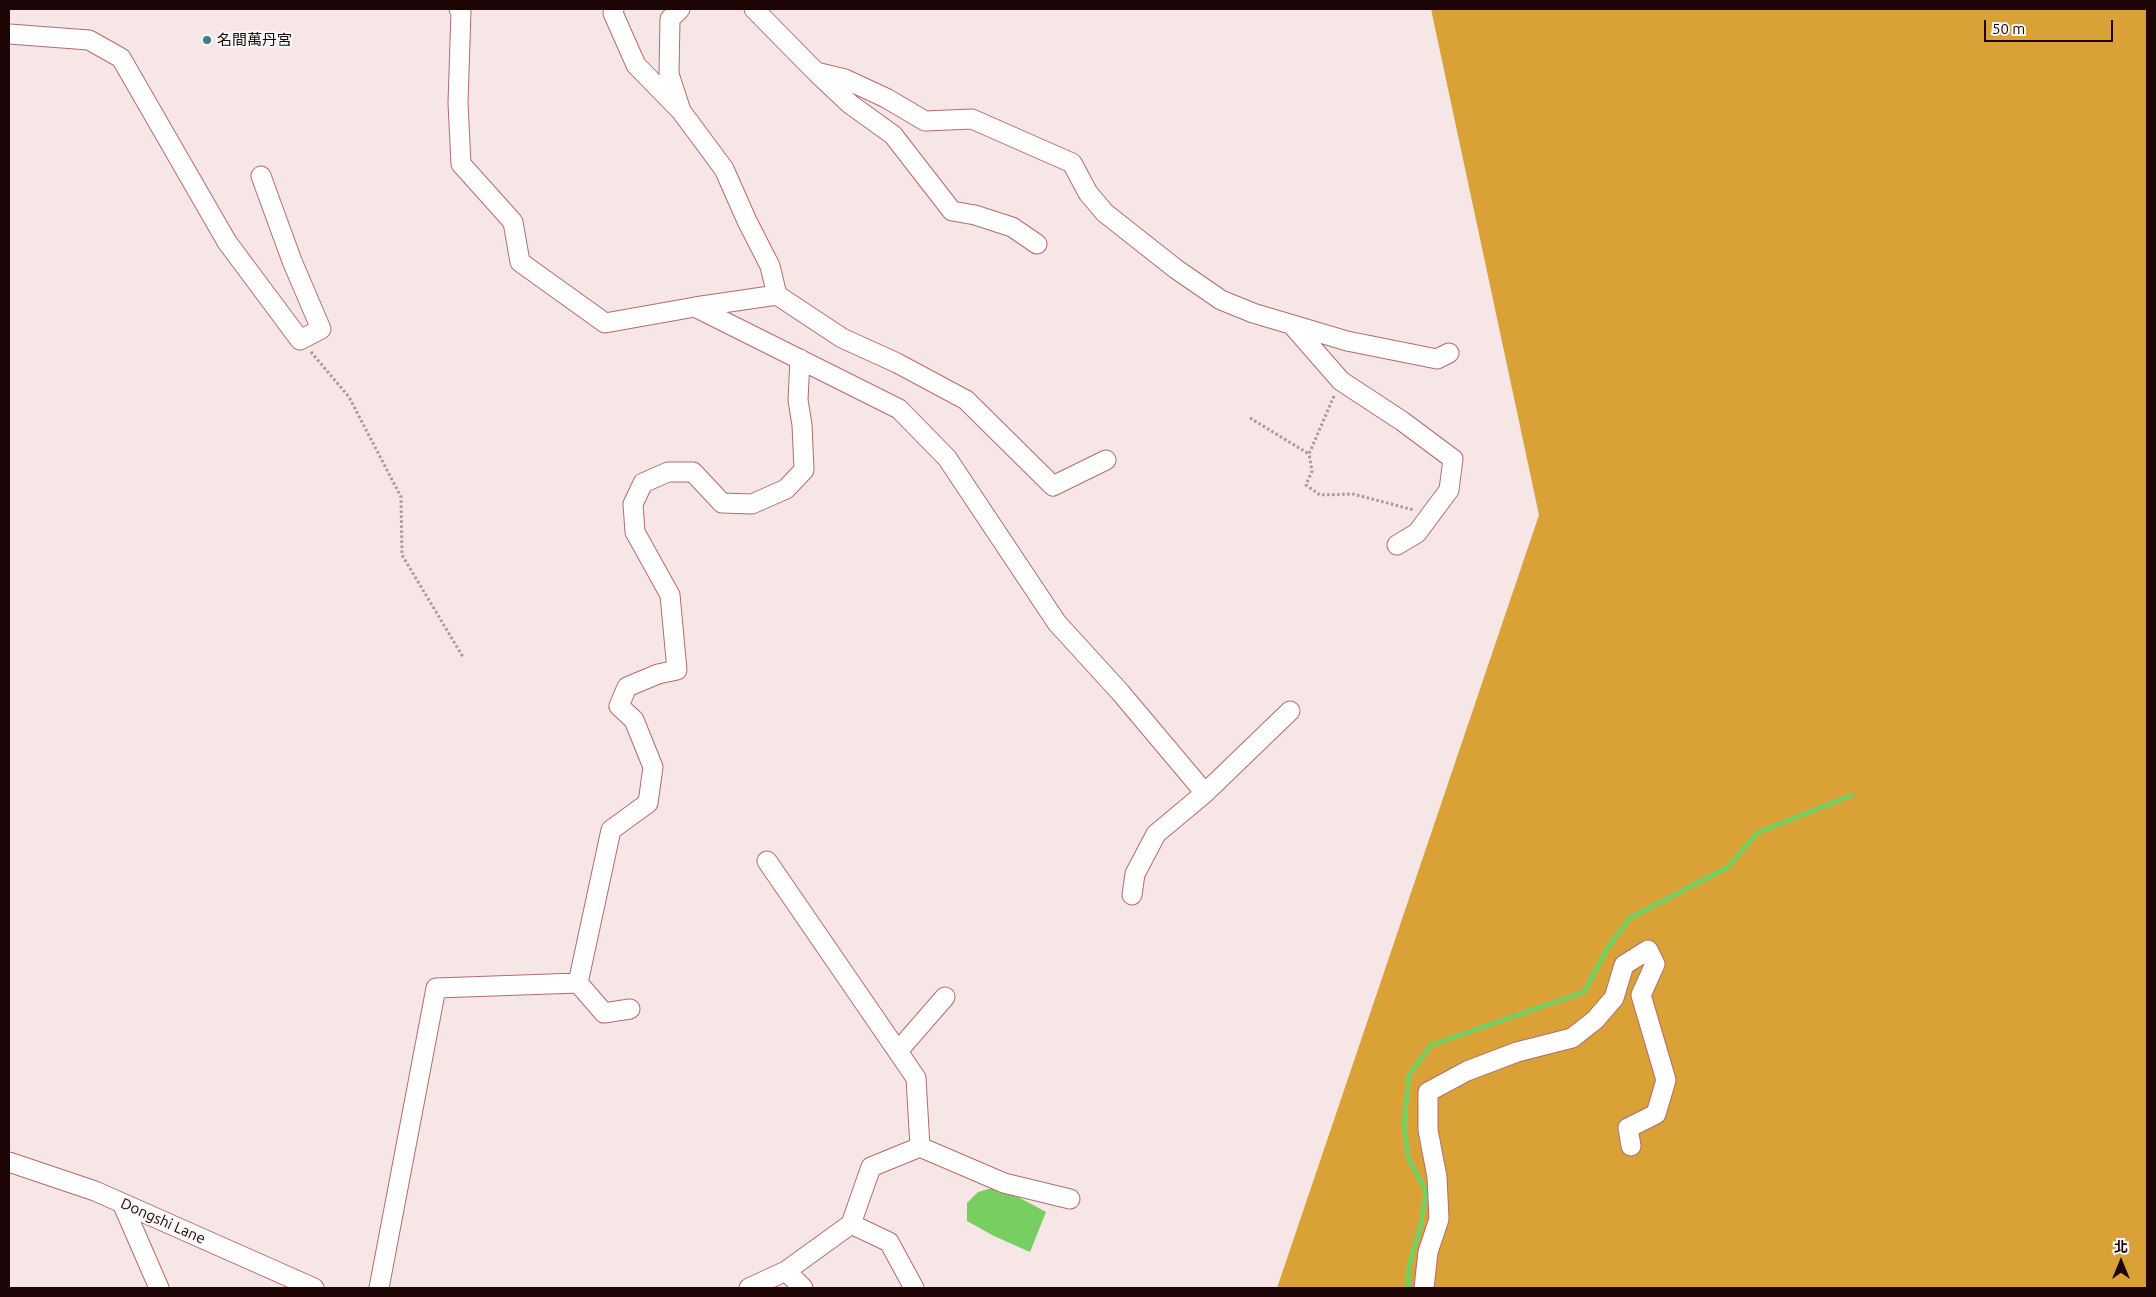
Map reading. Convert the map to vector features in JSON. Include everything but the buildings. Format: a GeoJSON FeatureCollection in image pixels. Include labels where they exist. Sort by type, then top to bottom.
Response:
{"type":"FeatureCollection","features":[{"type":"Feature","properties":{"kind":"street"},"geometry":{"type":"LineString","coordinates":[[459,9],[461,11],[458,103],[461,164],[513,222],[520,262],[604,323],[777,296],[842,338],[966,400],[1053,486],[1106,460]]}},
{"type":"Feature","properties":{"kind":"street"},"geometry":{"type":"LineString","coordinates":[[614,9],[613,13],[636,65],[681,111],[724,169],[746,221],[770,266],[777,296]]}},
{"type":"Feature","properties":{"kind":"street"},"geometry":{"type":"LineString","coordinates":[[754,9],[850,104],[894,135],[952,211],[975,215],[1012,227],[1037,244]]}},
{"type":"Feature","properties":{"kind":"street"},"geometry":{"type":"LineString","coordinates":[[673,12],[669,74],[681,111]]}},
{"type":"Feature","properties":{"kind":"street"},"geometry":{"type":"LineString","coordinates":[[9,34],[89,40],[121,58],[227,242],[300,340],[321,329],[292,261],[261,176]]}},
{"type":"Feature","properties":{"kind":"street"},"geometry":{"type":"LineString","coordinates":[[816,72],[845,79],[886,98],[925,122],[972,120],[1072,163],[1088,192],[1105,213],[1176,269],[1221,300],[1253,313],[1347,341],[1436,359],[1449,353]]}},
{"type":"Feature","properties":{"kind":"street"},"geometry":{"type":"LineString","coordinates":[[695,308],[899,409],[947,458],[1057,623],[1120,692],[1205,792]]}},
{"type":"Feature","properties":{"kind":"street"},"geometry":{"type":"LineString","coordinates":[[1292,325],[1341,381],[1453,459],[1449,490],[1417,533],[1396,546]]}},
{"type":"Feature","properties":{"kind":"street"},"geometry":{"type":"LineString","coordinates":[[578,982],[611,830],[648,803],[653,767],[634,720],[619,706],[627,687],[658,674],[678,670],[670,595],[635,532],[633,504],[643,484],[668,472],[693,472],[722,503],[752,504],[786,489],[804,470],[802,425],[798,400],[800,359]]}},
{"type":"Feature","properties":{"kind":"street"},"geometry":{"type":"LineString","coordinates":[[1132,895],[1135,874],[1156,834],[1205,792],[1290,711]]}},
{"type":"Feature","properties":{"kind":"street"},"geometry":{"type":"LineString","coordinates":[[767,861],[916,1078],[920,1147]]}},
{"type":"Feature","properties":{"kind":"street"},"geometry":{"type":"LineString","coordinates":[[1424,1288],[1428,1252],[1439,1219],[1437,1177],[1428,1130],[1428,1092],[1467,1071],[1517,1052],[1572,1038],[1595,1020],[1614,998],[1624,965],[1648,950],[1655,964],[1640,995],[1666,1080],[1656,1114],[1628,1128],[1631,1146]]}},
{"type":"Feature","properties":{"kind":"street"},"geometry":{"type":"LineString","coordinates":[[578,982],[604,1013],[630,1009]]}},
{"type":"Feature","properties":{"kind":"street"},"geometry":{"type":"LineString","coordinates":[[379,1288],[436,988],[578,982]]}},
{"type":"Feature","properties":{"kind":"street"},"geometry":{"type":"LineString","coordinates":[[898,1051],[945,997]]}},
{"type":"Feature","properties":{"kind":"street"},"geometry":{"type":"LineString","coordinates":[[749,1288],[786,1271],[851,1224],[871,1167],[920,1147],[1004,1183],[1070,1199]]}},
{"type":"Feature","properties":{"kind":"street","name":"Dongshi Lane"},"geometry":{"type":"LineString","coordinates":[[9,1162],[95,1191],[314,1288]]}},
{"type":"Feature","properties":{"kind":"street"},"geometry":{"type":"LineString","coordinates":[[122,1203],[160,1288]]}},
{"type":"Feature","properties":{"kind":"street"},"geometry":{"type":"LineString","coordinates":[[851,1224],[889,1242],[914,1288]]}},
{"type":"Feature","properties":{"kind":"street"},"geometry":{"type":"LineString","coordinates":[[786,1271],[804,1288]]}},
{"type":"Feature","properties":{"kind":"path"},"geometry":{"type":"LineString","coordinates":[[300,340],[349,397],[401,497],[402,555],[463,657]]}},
{"type":"Feature","properties":{"kind":"path"},"geometry":{"type":"LineString","coordinates":[[1341,381],[1309,454],[1312,471],[1306,485],[1320,494],[1353,494],[1406,507],[1430,516]]}},
{"type":"Feature","properties":{"kind":"path"},"geometry":{"type":"LineString","coordinates":[[1250,418],[1309,454]]}},
{"type":"Feature","properties":{"kind":"shaded area"},"geometry":{"type":"Polygon","coordinates":[[[1431,9],[2147,9],[2147,1288],[1277,1288],[1539,515],[1431,9]]]}},
{"type":"Feature","properties":{"kind":"shaded area"},"geometry":{"type":"Polygon","coordinates":[[[992,1188],[1020,1198],[1046,1212],[1030,1252],[994,1236],[967,1221],[967,1203],[978,1192],[992,1188]]]}},
{"type":"Feature","properties":{"kind":"waterway"},"geometry":{"type":"LineString","coordinates":[[1408,1288],[1409,1266],[1421,1224],[1426,1191],[1408,1158],[1404,1123],[1409,1075],[1431,1045],[1584,992],[1608,947],[1630,918],[1728,867],[1757,833],[1852,795]]}},
{"type":"Feature","properties":{"kind":"place","name":"名間萬丹宮"},"geometry":{"type":"Point","coordinates":[207,40]}}]}
